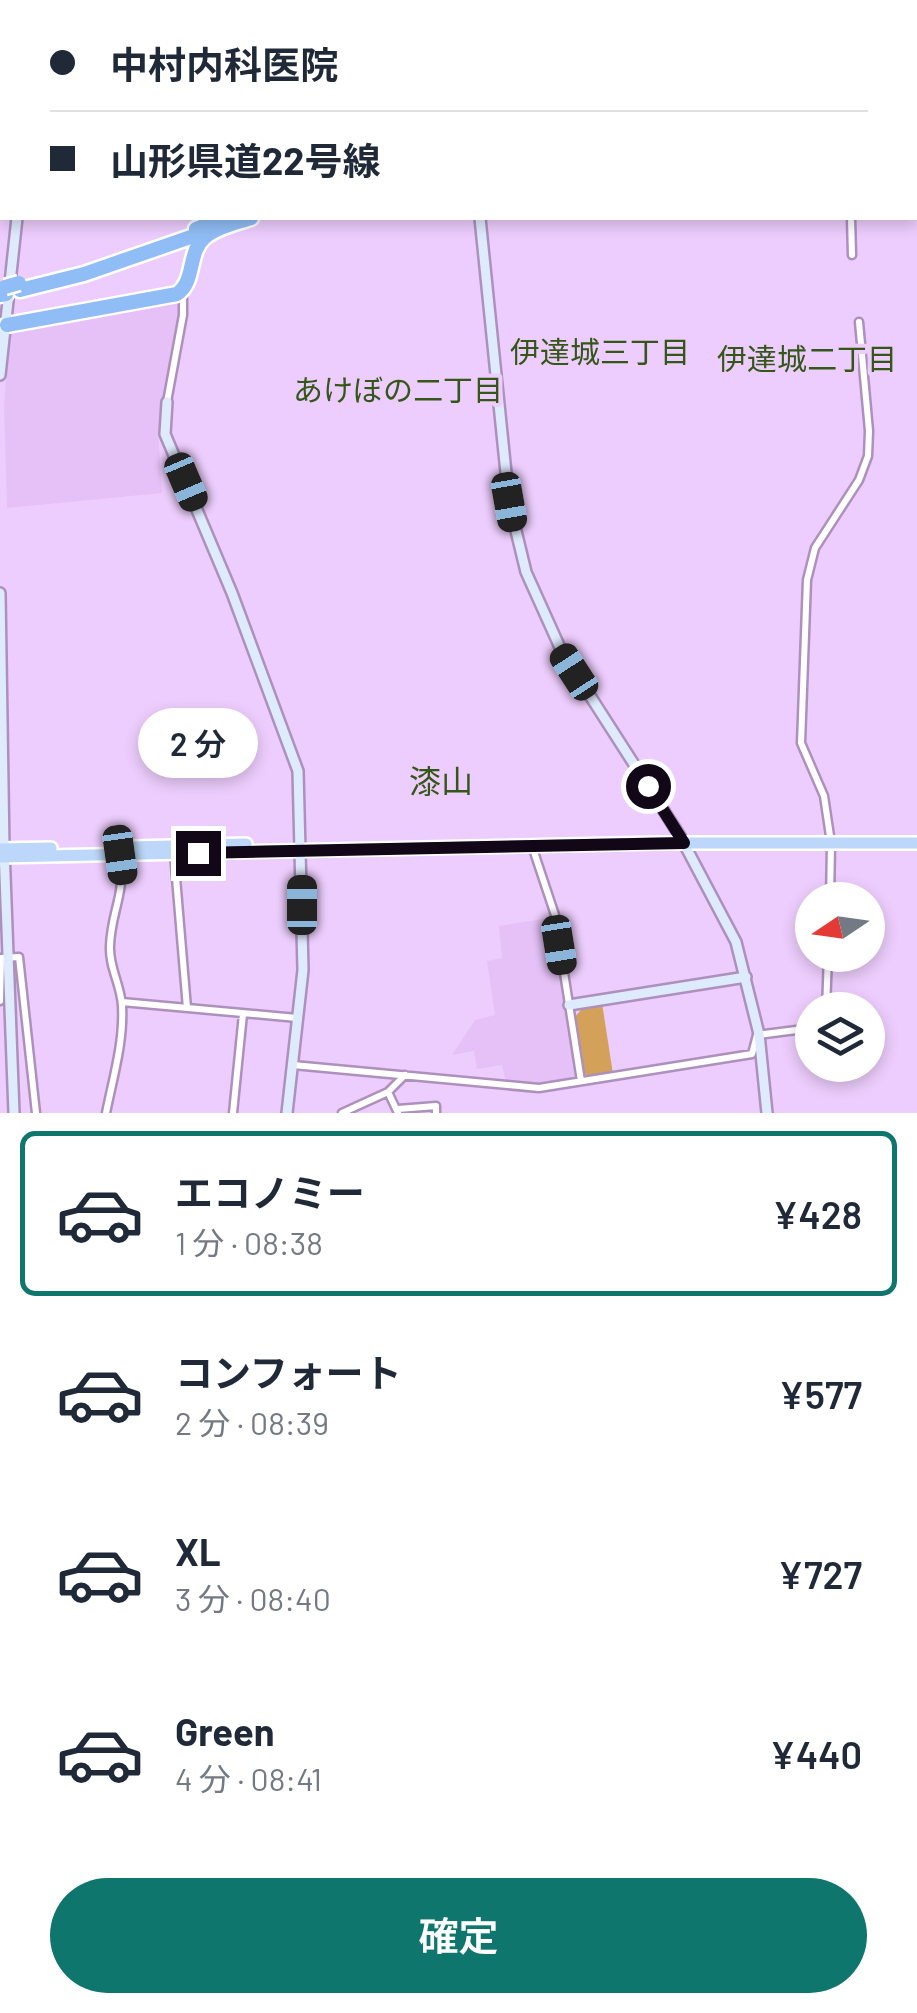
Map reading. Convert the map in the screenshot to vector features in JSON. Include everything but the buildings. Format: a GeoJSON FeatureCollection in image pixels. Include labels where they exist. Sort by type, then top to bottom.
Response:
{"type":"FeatureCollection","features":[{"type":"Feature","properties":{"kind":"highway"},"geometry":{"type":"LineString","coordinates":[[8,290],[217,220]]}},
{"type":"Feature","properties":{"kind":"highway"},"geometry":{"type":"LineString","coordinates":[[132,258],[237,220]]}},
{"type":"Feature","properties":{"kind":"highway"},"geometry":{"type":"LineString","coordinates":[[7,324],[183,290],[191,258],[208,236],[246,220]]}},
{"type":"Feature","properties":{"kind":"highway"},"geometry":{"type":"LineString","coordinates":[[8,290],[185,246],[191,258]]}},
{"type":"Feature","properties":{"kind":"main road"},"geometry":{"type":"LineString","coordinates":[[2,853],[917,839]]}},
{"type":"Feature","properties":{"kind":"main road"},"geometry":{"type":"LineString","coordinates":[[2,853],[120,855],[302,847],[532,846],[682,840]]}},
{"type":"Feature","properties":{"kind":"street"},"geometry":{"type":"LineString","coordinates":[[0,375],[17,220]]}},
{"type":"Feature","properties":{"kind":"street"},"geometry":{"type":"LineString","coordinates":[[480,220],[509,502],[526,572],[562,652],[682,840],[736,942],[760,1034],[767,1113]]}},
{"type":"Feature","properties":{"kind":"street"},"geometry":{"type":"LineString","coordinates":[[850,220],[852,255]]}},
{"type":"Feature","properties":{"kind":"street"},"geometry":{"type":"LineString","coordinates":[[183,290],[183,315],[165,434],[232,593],[298,771],[303,970],[287,1113]]}},
{"type":"Feature","properties":{"kind":"street"},"geometry":{"type":"LineString","coordinates":[[830,882],[824,796],[801,743],[806,597],[815,548],[859,480],[868,456],[859,322]]}},
{"type":"Feature","properties":{"kind":"street"},"geometry":{"type":"LineString","coordinates":[[0,592],[2,853],[11,960],[14,1113]]}},
{"type":"Feature","properties":{"kind":"street"},"geometry":{"type":"LineString","coordinates":[[532,846],[555,915],[581,1081]]}},
{"type":"Feature","properties":{"kind":"street"},"geometry":{"type":"LineString","coordinates":[[174,853],[187,1008]]}},
{"type":"Feature","properties":{"kind":"street"},"geometry":{"type":"LineString","coordinates":[[106,1113],[120,1038],[122,1002],[110,966],[110,940],[122,888],[120,855]]}},
{"type":"Feature","properties":{"kind":"street"},"geometry":{"type":"LineString","coordinates":[[0,1001],[1,958],[20,957],[36,1113]]}},
{"type":"Feature","properties":{"kind":"street"},"geometry":{"type":"LineString","coordinates":[[568,1004],[746,977]]}},
{"type":"Feature","properties":{"kind":"street"},"geometry":{"type":"LineString","coordinates":[[122,1002],[297,1018]]}},
{"type":"Feature","properties":{"kind":"street"},"geometry":{"type":"LineString","coordinates":[[233,1113],[243,1014]]}},
{"type":"Feature","properties":{"kind":"street"},"geometry":{"type":"LineString","coordinates":[[292,1065],[539,1088],[752,1054],[754,1040],[760,1034],[795,1030]]}},
{"type":"Feature","properties":{"kind":"street"},"geometry":{"type":"LineString","coordinates":[[342,1113],[388,1092],[406,1074]]}},
{"type":"Feature","properties":{"kind":"street"},"geometry":{"type":"LineString","coordinates":[[388,1092],[398,1111],[436,1106],[436,1113]]}},
{"type":"Feature","properties":{"kind":"shaded area"},"geometry":{"type":"Polygon","coordinates":[[[174,299],[181,306],[158,430],[162,493],[7,508],[4,407],[9,333],[13,328],[174,299]]]}},
{"type":"Feature","properties":{"kind":"shaded area"},"geometry":{"type":"Polygon","coordinates":[[[549,918],[553,921],[579,1080],[539,1086],[506,1082],[502,1065],[477,1069],[474,1051],[452,1055],[475,1020],[495,1015],[487,961],[502,958],[499,926],[549,918]]]}},
{"type":"Feature","properties":{"kind":"shaded area"},"geometry":{"type":"Polygon","coordinates":[[[602,1003],[613,1074],[590,1077],[585,1074],[575,1017],[585,1005],[602,1003]]]}},
{"type":"Feature","properties":{"kind":"district","name":"伊達城三丁目"},"geometry":{"type":"Point","coordinates":[600,351]}},
{"type":"Feature","properties":{"kind":"district","name":"伊達城二丁目"},"geometry":{"type":"Point","coordinates":[807,358]}},
{"type":"Feature","properties":{"kind":"district","name":"あけぼの二丁目"},"geometry":{"type":"Point","coordinates":[398,389]}},
{"type":"Feature","properties":{"kind":"district","name":"漆山"},"geometry":{"type":"Point","coordinates":[441,780]}},
{"type":"Feature","properties":{"kind":"route"},"geometry":{"type":"LineString","coordinates":[[198,853],[684,843],[648,786]]}}]}
